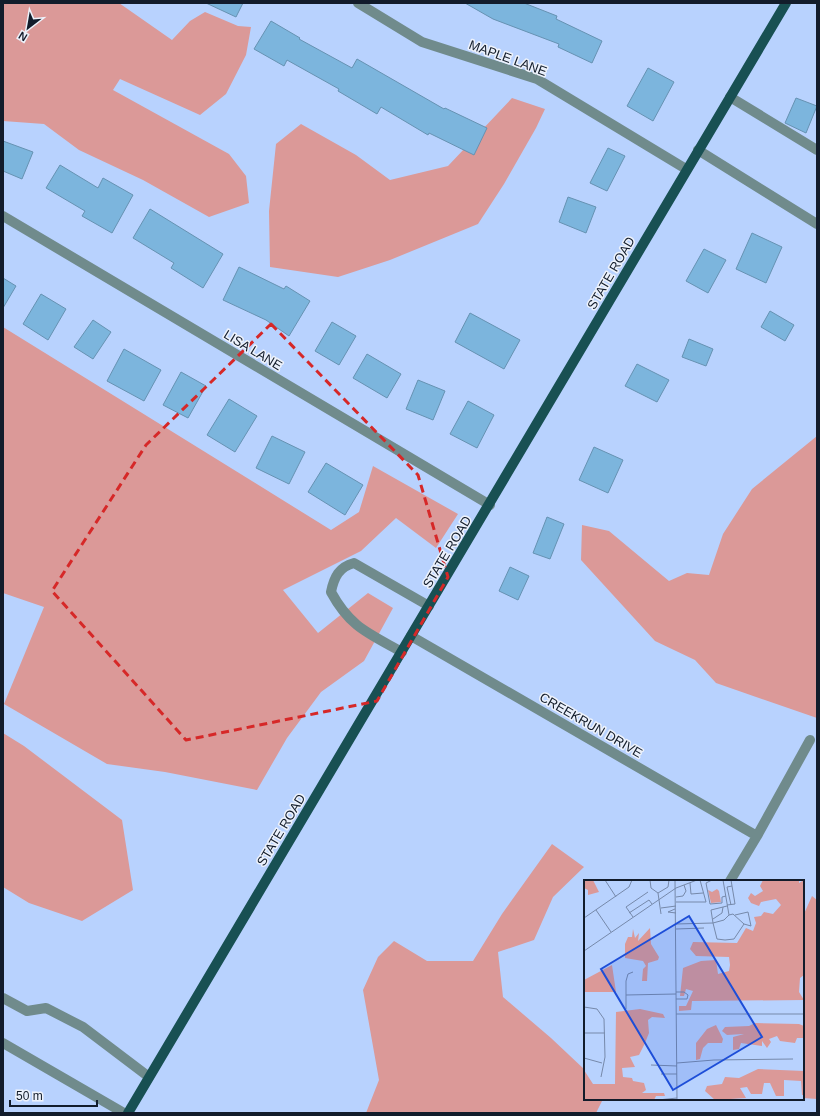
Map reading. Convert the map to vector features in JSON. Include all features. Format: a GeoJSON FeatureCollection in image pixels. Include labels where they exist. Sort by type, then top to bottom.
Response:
{"type":"FeatureCollection","features":[{"type":"Feature","properties":{"kind":"main road","name":"STATE ROAD"},"geometry":{"type":"LineString","coordinates":[[128,1113],[490,505],[686,169],[786,3]]}},
{"type":"Feature","properties":{"kind":"street","name":"MAPLE LANE"},"geometry":{"type":"LineString","coordinates":[[358,3],[422,42],[537,79],[686,169]]}},
{"type":"Feature","properties":{"kind":"street"},"geometry":{"type":"LineString","coordinates":[[730,97],[817,150]]}},
{"type":"Feature","properties":{"kind":"street"},"geometry":{"type":"LineString","coordinates":[[698,150],[817,224]]}},
{"type":"Feature","properties":{"kind":"street","name":"LISA LANE"},"geometry":{"type":"LineString","coordinates":[[3,216],[490,505]]}},
{"type":"Feature","properties":{"kind":"street"},"geometry":{"type":"LineString","coordinates":[[402,652],[363,630],[349,620],[331,592],[334,580],[341,569],[354,563],[429,606]]}},
{"type":"Feature","properties":{"kind":"street","name":"CREEKRUN DRIVE"},"geometry":{"type":"LineString","coordinates":[[411,636],[757,836]]}},
{"type":"Feature","properties":{"kind":"street"},"geometry":{"type":"LineString","coordinates":[[731,880],[757,836],[810,740]]}},
{"type":"Feature","properties":{"kind":"street"},"geometry":{"type":"LineString","coordinates":[[3,998],[27,1011],[46,1008],[84,1027],[149,1077]]}},
{"type":"Feature","properties":{"kind":"street"},"geometry":{"type":"LineString","coordinates":[[3,1044],[124,1113]]}},
{"type":"Feature","properties":{"kind":"highlighted area"},"geometry":{"type":"Polygon","coordinates":[[[271,324],[418,475],[448,577],[377,701],[186,740],[52,591],[146,445],[271,324]]]}},
{"type":"Feature","properties":{"kind":"shaded area"},"geometry":{"type":"Polygon","coordinates":[[[3,3],[119,3],[172,40],[190,21],[205,12],[238,26],[251,27],[246,55],[226,94],[200,115],[120,79],[113,90],[229,154],[246,176],[249,203],[209,217],[143,180],[79,150],[44,124],[3,121],[3,3]]]}},
{"type":"Feature","properties":{"kind":"shaded area"},"geometry":{"type":"Polygon","coordinates":[[[512,98],[545,109],[536,128],[504,184],[478,224],[390,260],[338,277],[270,267],[269,211],[276,144],[301,124],[356,155],[390,180],[448,166],[512,98]]]}},
{"type":"Feature","properties":{"kind":"shaded area"},"geometry":{"type":"Polygon","coordinates":[[[3,327],[331,530],[359,512],[373,466],[458,514],[436,548],[396,518],[361,551],[283,590],[318,633],[368,593],[393,608],[364,661],[321,692],[287,738],[257,790],[165,772],[107,764],[4,704],[44,607],[3,593],[3,327]]]}},
{"type":"Feature","properties":{"kind":"shaded area"},"geometry":{"type":"Polygon","coordinates":[[[817,436],[817,718],[716,683],[695,660],[655,641],[581,560],[582,525],[609,531],[669,581],[687,573],[709,575],[723,534],[752,489],[817,436]]]}},
{"type":"Feature","properties":{"kind":"shaded area"},"geometry":{"type":"Polygon","coordinates":[[[3,733],[24,746],[122,820],[133,890],[82,921],[29,903],[3,887],[3,733]]]}},
{"type":"Feature","properties":{"kind":"shaded area"},"geometry":{"type":"Polygon","coordinates":[[[552,844],[584,867],[553,897],[534,940],[498,952],[503,997],[551,1038],[584,1069],[584,1100],[602,1100],[596,1113],[366,1113],[379,1080],[363,990],[378,957],[394,941],[427,961],[473,961],[502,914],[552,844]]]}},
{"type":"Feature","properties":{"kind":"shaded area"},"geometry":{"type":"Polygon","coordinates":[[[812,896],[817,900],[817,1099],[804,1098],[804,914],[812,896]]]}},
{"type":"Feature","properties":{"kind":"building"},"geometry":{"type":"Polygon","coordinates":[[[206,3],[243,3],[236,17],[206,3]]]}},
{"type":"Feature","properties":{"kind":"building"},"geometry":{"type":"Polygon","coordinates":[[[465,3],[524,3],[557,16],[556,19],[602,41],[592,63],[558,47],[559,44],[493,19],[465,3]]]}},
{"type":"Feature","properties":{"kind":"building"},"geometry":{"type":"Polygon","coordinates":[[[271,21],[300,38],[299,39],[352,68],[357,59],[444,109],[445,108],[487,128],[474,155],[429,133],[428,135],[381,107],[377,114],[338,91],[339,89],[287,60],[284,66],[254,49],[271,21]]]}},
{"type":"Feature","properties":{"kind":"building"},"geometry":{"type":"Polygon","coordinates":[[[648,68],[674,82],[653,121],[627,106],[648,68]]]}},
{"type":"Feature","properties":{"kind":"building"},"geometry":{"type":"Polygon","coordinates":[[[796,98],[817,106],[806,133],[785,123],[796,98]]]}},
{"type":"Feature","properties":{"kind":"building"},"geometry":{"type":"Polygon","coordinates":[[[3,141],[33,152],[22,179],[3,171],[3,141]]]}},
{"type":"Feature","properties":{"kind":"building"},"geometry":{"type":"Polygon","coordinates":[[[608,148],[625,156],[607,191],[590,183],[608,148]]]}},
{"type":"Feature","properties":{"kind":"building"},"geometry":{"type":"Polygon","coordinates":[[[60,165],[98,188],[103,178],[133,195],[112,233],[82,216],[85,211],[46,188],[60,165]]]}},
{"type":"Feature","properties":{"kind":"building"},"geometry":{"type":"Polygon","coordinates":[[[568,197],[596,207],[586,233],[559,222],[568,197]]]}},
{"type":"Feature","properties":{"kind":"building"},"geometry":{"type":"Polygon","coordinates":[[[150,209],[223,254],[203,288],[171,268],[174,263],[133,238],[150,209]]]}},
{"type":"Feature","properties":{"kind":"building"},"geometry":{"type":"Polygon","coordinates":[[[752,233],[782,247],[766,283],[736,269],[752,233]]]}},
{"type":"Feature","properties":{"kind":"building"},"geometry":{"type":"Polygon","coordinates":[[[704,249],[726,260],[708,293],[686,281],[704,249]]]}},
{"type":"Feature","properties":{"kind":"building"},"geometry":{"type":"Polygon","coordinates":[[[239,267],[284,289],[286,286],[310,301],[289,336],[266,320],[223,300],[239,267]]]}},
{"type":"Feature","properties":{"kind":"building"},"geometry":{"type":"Polygon","coordinates":[[[3,278],[16,286],[3,308],[3,278]]]}},
{"type":"Feature","properties":{"kind":"building"},"geometry":{"type":"Polygon","coordinates":[[[41,294],[66,309],[48,340],[23,324],[41,294]]]}},
{"type":"Feature","properties":{"kind":"building"},"geometry":{"type":"Polygon","coordinates":[[[770,311],[794,325],[785,341],[761,327],[770,311]]]}},
{"type":"Feature","properties":{"kind":"building"},"geometry":{"type":"Polygon","coordinates":[[[470,313],[520,340],[504,369],[455,342],[470,313]]]}},
{"type":"Feature","properties":{"kind":"building"},"geometry":{"type":"Polygon","coordinates":[[[93,320],[111,332],[93,359],[74,347],[93,320]]]}},
{"type":"Feature","properties":{"kind":"building"},"geometry":{"type":"Polygon","coordinates":[[[332,322],[356,336],[339,365],[315,351],[332,322]]]}},
{"type":"Feature","properties":{"kind":"building"},"geometry":{"type":"Polygon","coordinates":[[[689,339],[713,349],[706,366],[682,357],[689,339]]]}},
{"type":"Feature","properties":{"kind":"building"},"geometry":{"type":"Polygon","coordinates":[[[124,349],[161,370],[144,401],[107,381],[124,349]]]}},
{"type":"Feature","properties":{"kind":"building"},"geometry":{"type":"Polygon","coordinates":[[[367,354],[401,374],[387,398],[353,378],[367,354]]]}},
{"type":"Feature","properties":{"kind":"building"},"geometry":{"type":"Polygon","coordinates":[[[637,364],[669,380],[657,402],[625,386],[637,364]]]}},
{"type":"Feature","properties":{"kind":"building"},"geometry":{"type":"Polygon","coordinates":[[[181,372],[206,386],[188,418],[163,405],[181,372]]]}},
{"type":"Feature","properties":{"kind":"building"},"geometry":{"type":"Polygon","coordinates":[[[418,380],[445,391],[433,420],[406,409],[418,380]]]}},
{"type":"Feature","properties":{"kind":"building"},"geometry":{"type":"Polygon","coordinates":[[[229,399],[257,416],[235,452],[207,435],[229,399]]]}},
{"type":"Feature","properties":{"kind":"building"},"geometry":{"type":"Polygon","coordinates":[[[468,401],[494,415],[477,448],[450,434],[468,401]]]}},
{"type":"Feature","properties":{"kind":"building"},"geometry":{"type":"Polygon","coordinates":[[[272,436],[305,452],[289,484],[256,468],[272,436]]]}},
{"type":"Feature","properties":{"kind":"building"},"geometry":{"type":"Polygon","coordinates":[[[594,447],[623,460],[608,493],[579,480],[594,447]]]}},
{"type":"Feature","properties":{"kind":"building"},"geometry":{"type":"Polygon","coordinates":[[[326,463],[363,485],[345,515],[308,492],[326,463]]]}},
{"type":"Feature","properties":{"kind":"building"},"geometry":{"type":"Polygon","coordinates":[[[547,517],[564,524],[550,559],[533,553],[547,517]]]}},
{"type":"Feature","properties":{"kind":"building"},"geometry":{"type":"Polygon","coordinates":[[[510,567],[529,576],[518,600],[499,591],[510,567]]]}}]}
